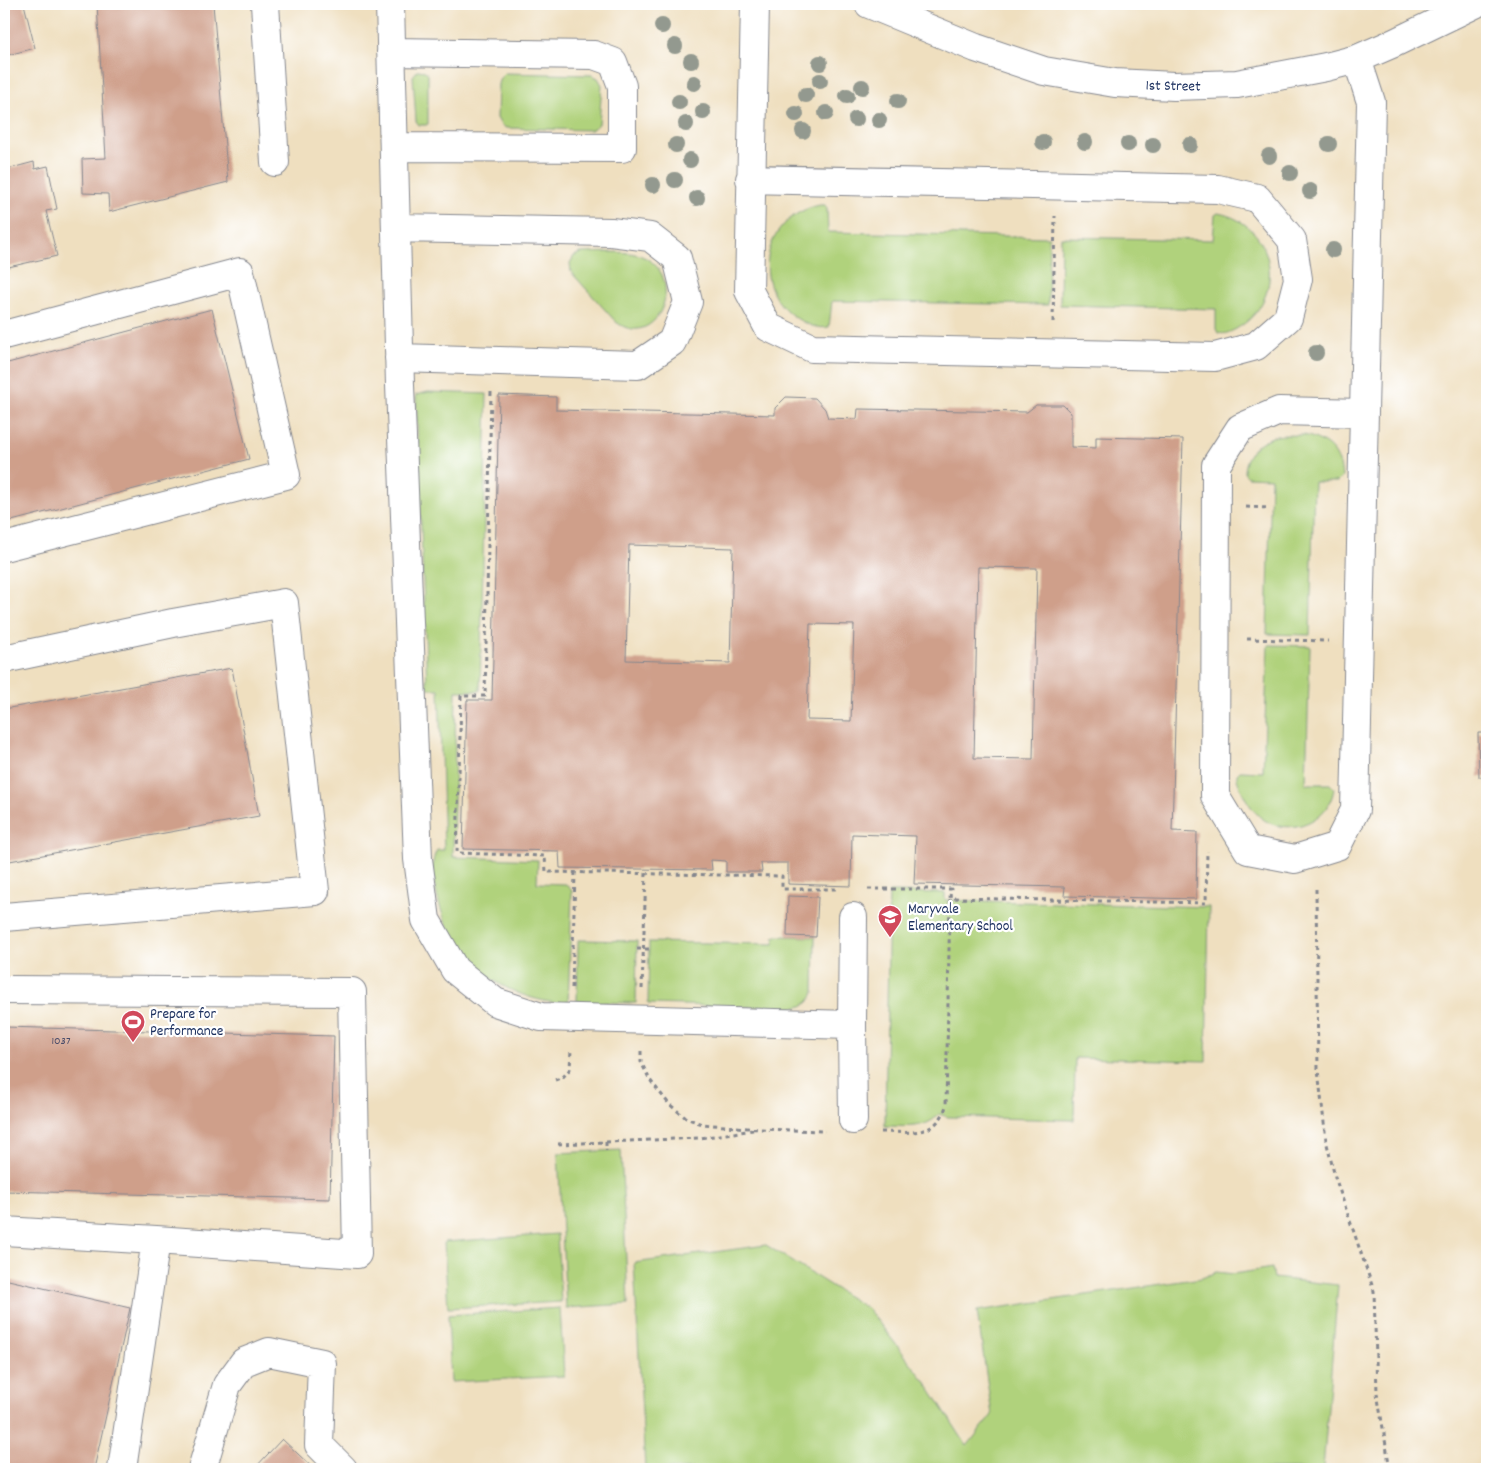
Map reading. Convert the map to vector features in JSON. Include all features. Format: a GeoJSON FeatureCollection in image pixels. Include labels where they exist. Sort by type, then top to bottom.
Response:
{"type":"FeatureCollection","features":[{"type":"Feature","properties":{"kind":"street"},"geometry":{"type":"LineString","coordinates":[[265,4],[276,162]]}},
{"type":"Feature","properties":{"kind":"street"},"geometry":{"type":"LineString","coordinates":[[390,4],[399,358],[418,859],[426,920],[455,970],[495,1002],[541,1017],[852,1025]]}},
{"type":"Feature","properties":{"kind":"street"},"geometry":{"type":"LineString","coordinates":[[750,179],[1218,189],[1257,198],[1292,240],[1298,280],[1288,318],[1256,346],[1215,356],[812,348],[768,327],[749,291],[750,179],[755,4]]}},
{"type":"Feature","properties":{"kind":"street","name":"1st Street"},"geometry":{"type":"LineString","coordinates":[[869,4],[976,48],[1044,71],[1115,82],[1174,86],[1237,84],[1294,74],[1357,59],[1475,4]]}},
{"type":"Feature","properties":{"kind":"street"},"geometry":{"type":"LineString","coordinates":[[391,52],[594,56],[613,62],[622,86],[622,148],[395,147]]}},
{"type":"Feature","properties":{"kind":"street"},"geometry":{"type":"LineString","coordinates":[[1357,59],[1371,102],[1356,810],[1337,846],[1295,859],[1248,850],[1215,796],[1216,465],[1240,428],[1279,411],[1363,413]]}},
{"type":"Feature","properties":{"kind":"street"},"geometry":{"type":"LineString","coordinates":[[397,228],[611,232],[650,237],[677,258],[688,302],[672,342],[638,365],[399,358]]}},
{"type":"Feature","properties":{"kind":"street"},"geometry":{"type":"LineString","coordinates":[[4,335],[240,272],[286,475],[4,547]]}},
{"type":"Feature","properties":{"kind":"street"},"geometry":{"type":"LineString","coordinates":[[4,659],[174,623],[284,603],[315,890],[4,918]]}},
{"type":"Feature","properties":{"kind":"street"},"geometry":{"type":"LineString","coordinates":[[853,917],[853,1120]]}},
{"type":"Feature","properties":{"kind":"street"},"geometry":{"type":"LineString","coordinates":[[4,990],[352,992],[357,1254],[4,1231]]}},
{"type":"Feature","properties":{"kind":"street"},"geometry":{"type":"LineString","coordinates":[[122,1469],[156,1240]]}},
{"type":"Feature","properties":{"kind":"street"},"geometry":{"type":"LineString","coordinates":[[202,1469],[227,1385],[244,1362],[269,1352],[322,1363],[319,1445],[343,1469]]}},
{"type":"Feature","properties":{"kind":"path"},"geometry":{"type":"LineString","coordinates":[[1054,237],[1054,305]]}},
{"type":"Feature","properties":{"kind":"path"},"geometry":{"type":"LineString","coordinates":[[491,388],[485,696],[461,696],[457,853],[545,856],[546,872],[717,874],[765,878],[782,876],[782,889],[840,889]]}},
{"type":"Feature","properties":{"kind":"path"},"geometry":{"type":"LineString","coordinates":[[1267,640],[1310,640]]}},
{"type":"Feature","properties":{"kind":"path"},"geometry":{"type":"LineString","coordinates":[[860,889],[951,889],[950,898],[1206,903],[1207,851]]}},
{"type":"Feature","properties":{"kind":"path"},"geometry":{"type":"LineString","coordinates":[[572,994],[575,872]]}},
{"type":"Feature","properties":{"kind":"path"},"geometry":{"type":"LineString","coordinates":[[642,997],[646,873]]}},
{"type":"Feature","properties":{"kind":"path"},"geometry":{"type":"LineString","coordinates":[[716,879],[717,874]]}},
{"type":"Feature","properties":{"kind":"path"},"geometry":{"type":"LineString","coordinates":[[638,889],[645,890]]}},
{"type":"Feature","properties":{"kind":"path"},"geometry":{"type":"LineString","coordinates":[[1316,889],[1318,1070],[1326,1140],[1334,1177],[1374,1291],[1377,1393],[1390,1469]]}},
{"type":"Feature","properties":{"kind":"path"},"geometry":{"type":"LineString","coordinates":[[637,950],[649,949]]}},
{"type":"Feature","properties":{"kind":"path"},"geometry":{"type":"LineString","coordinates":[[555,1080],[563,1077],[570,1069],[571,1044]]}},
{"type":"Feature","properties":{"kind":"path"},"geometry":{"type":"LineString","coordinates":[[558,1144],[700,1138],[759,1130]]}},
{"type":"Feature","properties":{"kind":"path"},"geometry":{"type":"LineString","coordinates":[[606,1142],[606,1151]]}},
{"type":"Feature","properties":{"kind":"green space"},"geometry":{"type":"Polygon","coordinates":[[[418,70],[425,71],[428,74],[428,124],[426,125],[419,125],[416,121],[413,76],[418,70]]]}},
{"type":"Feature","properties":{"kind":"green space"},"geometry":{"type":"Polygon","coordinates":[[[505,73],[592,75],[598,78],[602,85],[599,124],[591,130],[506,128],[501,125],[497,118],[498,84],[500,78],[505,73]]]}},
{"type":"Feature","properties":{"kind":"green space"},"geometry":{"type":"Polygon","coordinates":[[[825,205],[827,209],[828,232],[1049,237],[1048,305],[832,301],[829,327],[812,326],[785,309],[774,293],[768,275],[768,257],[773,240],[784,224],[800,212],[825,205]]]}},
{"type":"Feature","properties":{"kind":"green space"},"geometry":{"type":"Polygon","coordinates":[[[1218,213],[1238,220],[1253,232],[1263,247],[1269,264],[1269,282],[1263,300],[1253,316],[1236,329],[1221,334],[1218,333],[1216,329],[1216,309],[1060,305],[1061,237],[1213,240],[1215,215],[1218,213]]]}},
{"type":"Feature","properties":{"kind":"green space"},"geometry":{"type":"Polygon","coordinates":[[[581,253],[632,253],[646,258],[658,268],[664,282],[665,296],[661,310],[654,321],[643,328],[630,329],[616,322],[571,272],[570,263],[574,256],[581,253]]]}},
{"type":"Feature","properties":{"kind":"green space"},"geometry":{"type":"Polygon","coordinates":[[[428,392],[487,394],[480,691],[456,691],[453,857],[538,860],[537,883],[566,884],[572,891],[568,1004],[544,1001],[521,994],[500,984],[482,972],[466,956],[453,937],[443,915],[436,891],[433,860],[437,850],[444,850],[439,689],[430,689],[427,686],[416,395],[428,392]]]}},
{"type":"Feature","properties":{"kind":"green space"},"geometry":{"type":"Polygon","coordinates":[[[1279,435],[1304,435],[1326,444],[1331,449],[1339,461],[1342,477],[1337,482],[1314,482],[1310,635],[1267,634],[1271,478],[1248,477],[1244,473],[1246,460],[1253,449],[1269,438],[1279,435]]]}},
{"type":"Feature","properties":{"kind":"green space"},"geometry":{"type":"Polygon","coordinates":[[[1268,645],[1310,646],[1306,784],[1330,784],[1334,788],[1331,800],[1324,810],[1305,824],[1281,826],[1270,823],[1259,816],[1246,799],[1237,779],[1237,774],[1240,771],[1263,772],[1268,645]]]}},
{"type":"Feature","properties":{"kind":"green space"},"geometry":{"type":"Polygon","coordinates":[[[889,892],[945,893],[945,900],[1209,907],[1206,1061],[1075,1058],[1074,1120],[948,1117],[939,1114],[928,1123],[921,1125],[885,1126],[889,892]]]}},
{"type":"Feature","properties":{"kind":"green space"},"geometry":{"type":"Polygon","coordinates":[[[775,936],[815,937],[814,992],[811,999],[804,1005],[793,1008],[648,1004],[649,942],[774,944],[775,936]]]}},
{"type":"Feature","properties":{"kind":"green space"},"geometry":{"type":"Polygon","coordinates":[[[578,940],[637,941],[636,1003],[577,1002],[578,940]]]}},
{"type":"Feature","properties":{"kind":"green space"},"geometry":{"type":"Polygon","coordinates":[[[621,1150],[628,1304],[566,1308],[558,1153],[621,1150]]]}},
{"type":"Feature","properties":{"kind":"green space"},"geometry":{"type":"Polygon","coordinates":[[[557,1234],[561,1302],[448,1308],[444,1242],[557,1234]]]}},
{"type":"Feature","properties":{"kind":"green space"},"geometry":{"type":"Polygon","coordinates":[[[766,1245],[868,1309],[925,1381],[967,1446],[992,1415],[977,1311],[1202,1278],[1216,1272],[1234,1274],[1272,1268],[1274,1278],[1338,1285],[1323,1469],[645,1469],[634,1263],[766,1245]]]}},
{"type":"Feature","properties":{"kind":"green space"},"geometry":{"type":"Polygon","coordinates":[[[560,1308],[564,1376],[451,1382],[448,1315],[560,1308]]]}},
{"type":"Feature","properties":{"kind":"building"},"geometry":{"type":"Polygon","coordinates":[[[4,4],[24,4],[35,48],[4,56],[4,4]]]}},
{"type":"Feature","properties":{"kind":"building"},"geometry":{"type":"Polygon","coordinates":[[[97,4],[213,4],[228,182],[109,212],[108,194],[83,193],[82,159],[106,158],[97,4]]]}},
{"type":"Feature","properties":{"kind":"building"},"geometry":{"type":"Polygon","coordinates":[[[34,162],[35,169],[48,166],[57,209],[46,211],[57,256],[4,268],[4,170],[34,162]]]}},
{"type":"Feature","properties":{"kind":"building"},"geometry":{"type":"Polygon","coordinates":[[[212,309],[249,459],[4,523],[4,364],[212,309]]]}},
{"type":"Feature","properties":{"kind":"building"},"geometry":{"type":"Polygon","coordinates":[[[499,395],[556,397],[556,410],[775,415],[775,408],[786,397],[815,398],[825,409],[828,418],[857,419],[858,409],[1027,412],[1036,405],[1063,405],[1071,413],[1071,447],[1096,448],[1096,437],[1183,439],[1172,831],[1197,832],[1196,899],[1064,896],[1065,887],[914,884],[916,836],[852,834],[851,886],[788,884],[788,863],[761,863],[762,872],[726,872],[726,861],[711,860],[712,870],[560,868],[559,851],[463,849],[467,700],[492,700],[499,395]],[[629,545],[626,660],[730,663],[733,548],[629,545]],[[978,567],[974,758],[1033,759],[1037,568],[978,567]],[[810,624],[807,720],[851,721],[854,625],[810,624]]]}},
{"type":"Feature","properties":{"kind":"building"},"geometry":{"type":"Polygon","coordinates":[[[232,668],[259,816],[4,862],[4,709],[232,668]]]}},
{"type":"Feature","properties":{"kind":"building"},"geometry":{"type":"Polygon","coordinates":[[[1478,733],[1487,733],[1487,777],[1479,777],[1478,733]]]}},
{"type":"Feature","properties":{"kind":"building"},"geometry":{"type":"Polygon","coordinates":[[[788,896],[818,897],[816,937],[787,936],[788,896]]]}},
{"type":"Feature","properties":{"kind":"building"},"geometry":{"type":"Polygon","coordinates":[[[4,1027],[334,1036],[330,1199],[4,1191],[4,1027]]]}},
{"type":"Feature","properties":{"kind":"building"},"geometry":{"type":"Polygon","coordinates":[[[4,1279],[130,1308],[94,1469],[4,1469],[4,1279]]]}},
{"type":"Feature","properties":{"kind":"building"},"geometry":{"type":"Polygon","coordinates":[[[282,1439],[314,1469],[254,1469],[282,1439]]]}},
{"type":"Feature","properties":{"kind":"place","name":"Maryvale Elementary School"},"geometry":{"type":"Point","coordinates":[890,938]}},
{"type":"Feature","properties":{"kind":"place","name":"Prepare for Performance"},"geometry":{"type":"Point","coordinates":[133,1043]}}]}
